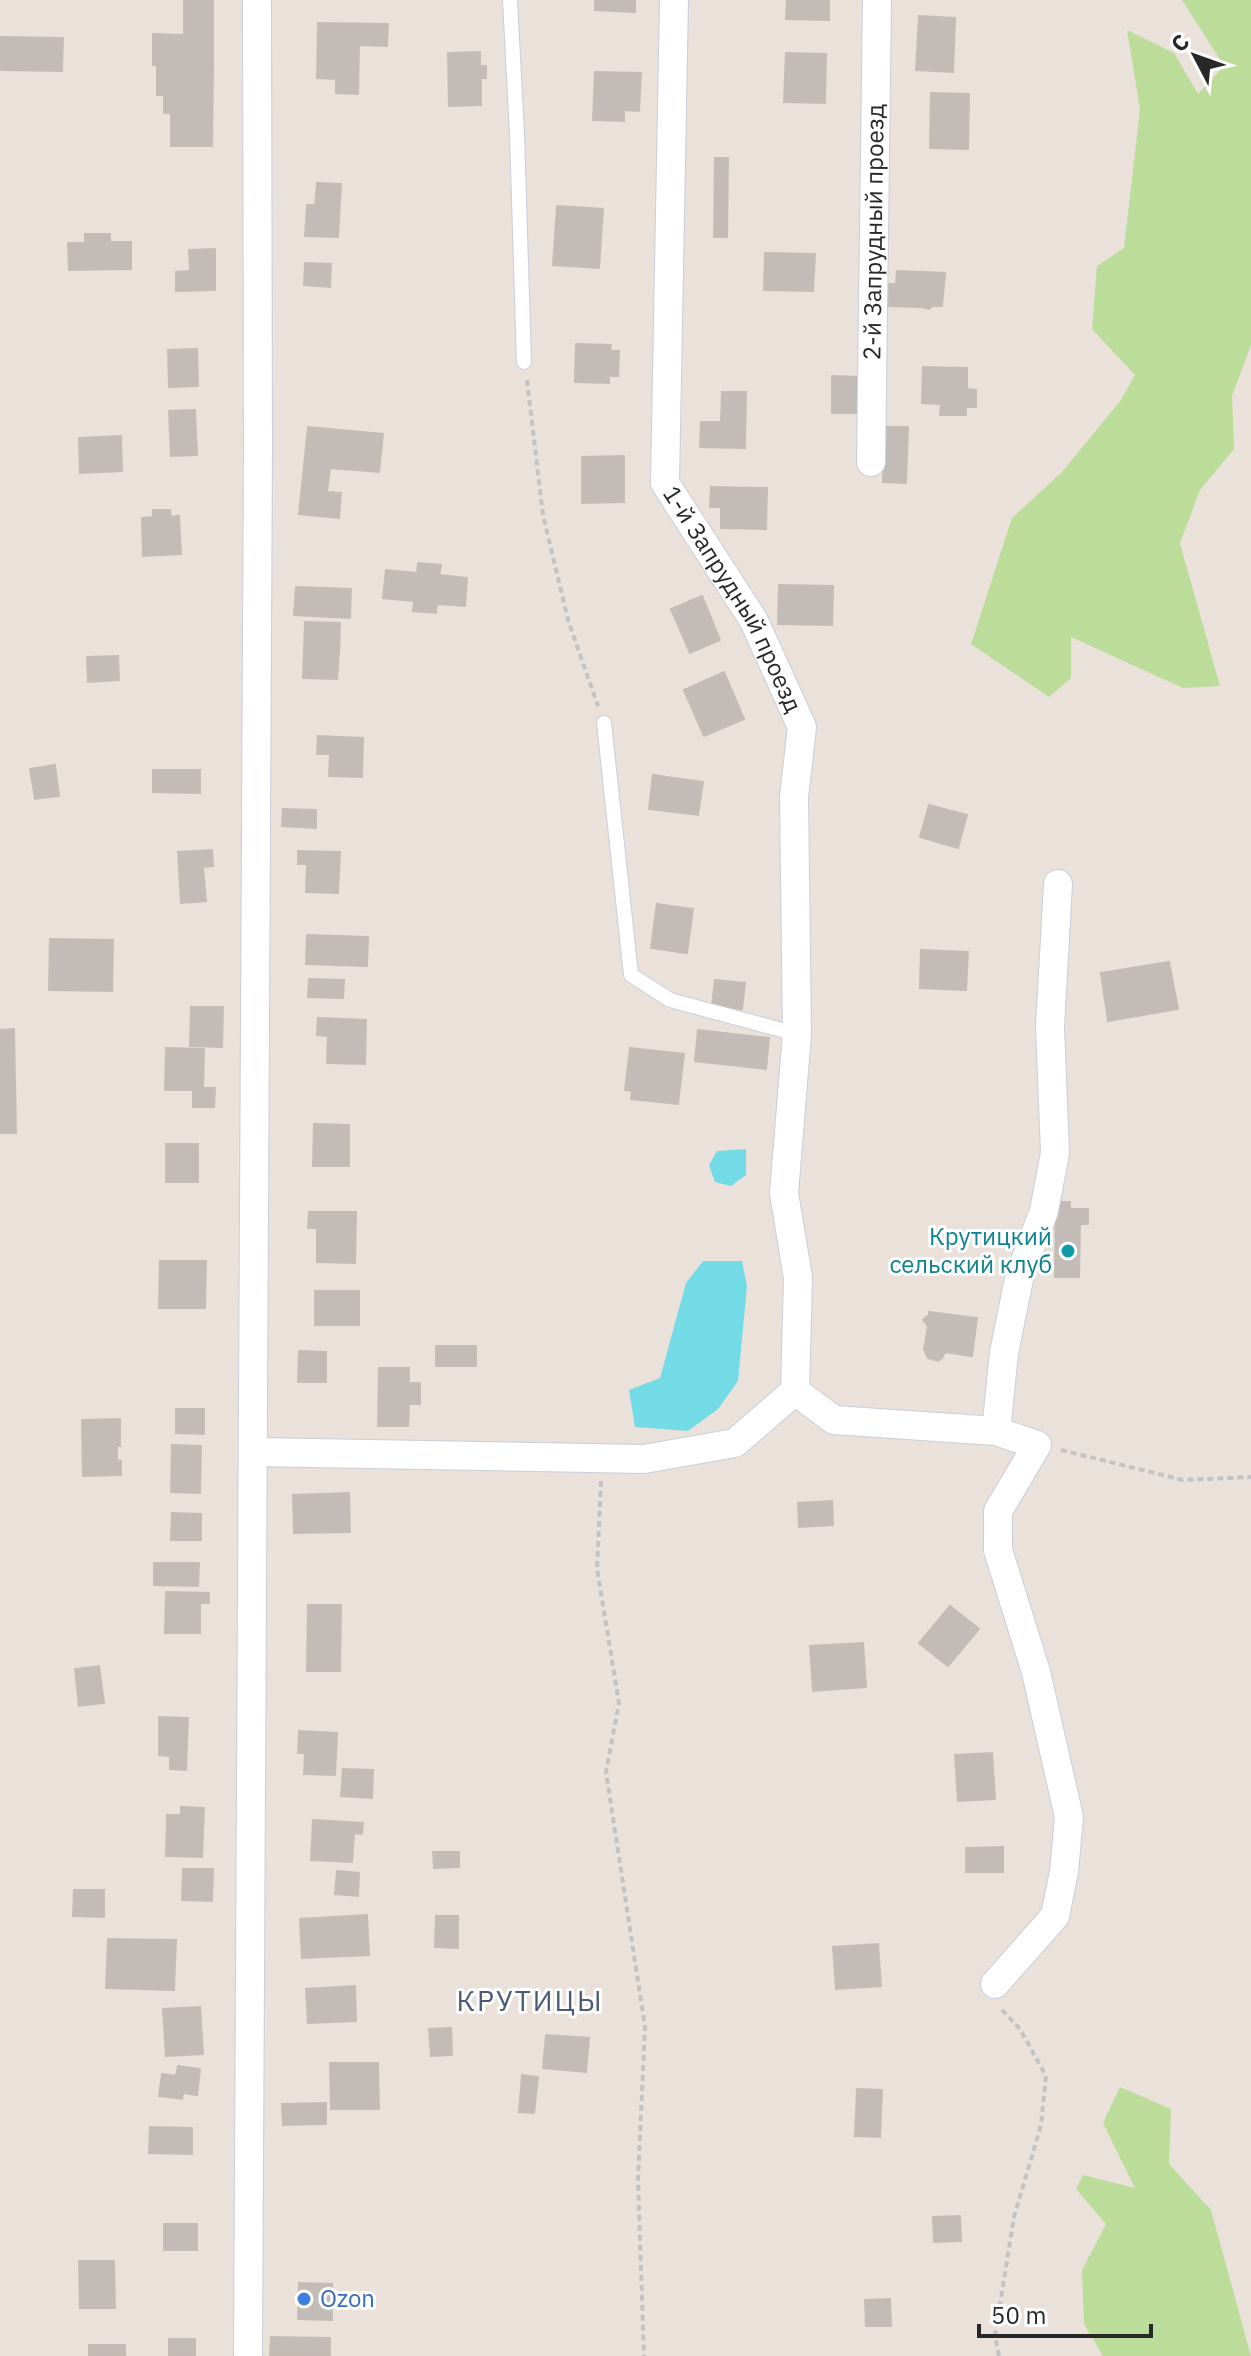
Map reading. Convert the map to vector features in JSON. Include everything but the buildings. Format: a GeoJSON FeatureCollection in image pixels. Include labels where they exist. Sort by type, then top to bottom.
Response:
{"type":"FeatureCollection","features":[{"type":"Feature","properties":{"kind":"street"},"geometry":{"type":"LineString","coordinates":[[248,2356],[258,463],[257,0]]}},
{"type":"Feature","properties":{"kind":"street","name":"1-й Запрудный проезд"},"geometry":{"type":"LineString","coordinates":[[674,0],[665,483],[754,621],[802,727],[794,797],[797,1034],[784,1193],[798,1278],[795,1391]]}},
{"type":"Feature","properties":{"kind":"street","name":"2-й Запрудный проезд"},"geometry":{"type":"LineString","coordinates":[[871,462],[877,0]]}},
{"type":"Feature","properties":{"kind":"street"},"geometry":{"type":"LineString","coordinates":[[996,1431],[1004,1353],[1020,1274],[1044,1211],[1055,1153],[1050,1027],[1058,884]]}},
{"type":"Feature","properties":{"kind":"street"},"geometry":{"type":"LineString","coordinates":[[253,1452],[644,1459],[735,1443],[795,1391],[834,1420],[996,1431],[1037,1445],[998,1511],[998,1550],[1036,1672],[1069,1817],[1064,1872],[1055,1916],[995,1984]]}},
{"type":"Feature","properties":{"kind":"lane"},"geometry":{"type":"LineString","coordinates":[[510,0],[524,362]]}},
{"type":"Feature","properties":{"kind":"lane"},"geometry":{"type":"LineString","coordinates":[[604,723],[631,975],[670,1000],[797,1034]]}},
{"type":"Feature","properties":{"kind":"path"},"geometry":{"type":"LineString","coordinates":[[524,362],[543,515],[568,620],[604,723]]}},
{"type":"Feature","properties":{"kind":"path"},"geometry":{"type":"LineString","coordinates":[[1037,1445],[1183,1480],[1251,1477]]}},
{"type":"Feature","properties":{"kind":"path"},"geometry":{"type":"LineString","coordinates":[[602,1458],[597,1569],[619,1703],[606,1772],[645,2027],[638,2180],[644,2356]]}},
{"type":"Feature","properties":{"kind":"path"},"geometry":{"type":"LineString","coordinates":[[995,1984],[1003,2011],[1020,2029],[1046,2076],[1041,2125],[1012,2232],[995,2336],[999,2356]]}},
{"type":"Feature","properties":{"kind":"green space"},"geometry":{"type":"Polygon","coordinates":[[[1182,0],[1251,0],[1251,345],[1232,396],[1234,449],[1200,490],[1180,543],[1220,686],[1183,688],[1071,637],[1071,678],[1049,697],[971,644],[1012,518],[1062,472],[1121,400],[1135,375],[1092,329],[1097,266],[1124,248],[1140,109],[1127,30],[1174,53],[1198,94],[1224,66],[1182,0]]]}},
{"type":"Feature","properties":{"kind":"green space"},"geometry":{"type":"Polygon","coordinates":[[[1120,2087],[1171,2109],[1169,2164],[1211,2210],[1251,2356],[1103,2356],[1084,2324],[1082,2270],[1106,2224],[1076,2189],[1083,2175],[1135,2188],[1103,2123],[1120,2087]]]}},
{"type":"Feature","properties":{"kind":"water"},"geometry":{"type":"Polygon","coordinates":[[[746,1149],[746,1175],[731,1186],[715,1182],[709,1165],[717,1151],[746,1149]]]}},
{"type":"Feature","properties":{"kind":"water"},"geometry":{"type":"Polygon","coordinates":[[[703,1261],[742,1261],[747,1286],[738,1381],[718,1409],[688,1431],[635,1427],[629,1390],[660,1378],[686,1283],[703,1261]]]}},
{"type":"Feature","properties":{"kind":"place","name":"Крутицкий сельский клуб"},"geometry":{"type":"Point","coordinates":[1068,1251]}},
{"type":"Feature","properties":{"kind":"place","name":"Ozon"},"geometry":{"type":"Point","coordinates":[304,2299]}},
{"type":"Feature","properties":{"kind":"district","name":"КРУТИЦЫ"},"geometry":{"type":"Point","coordinates":[530,2001]}}]}
